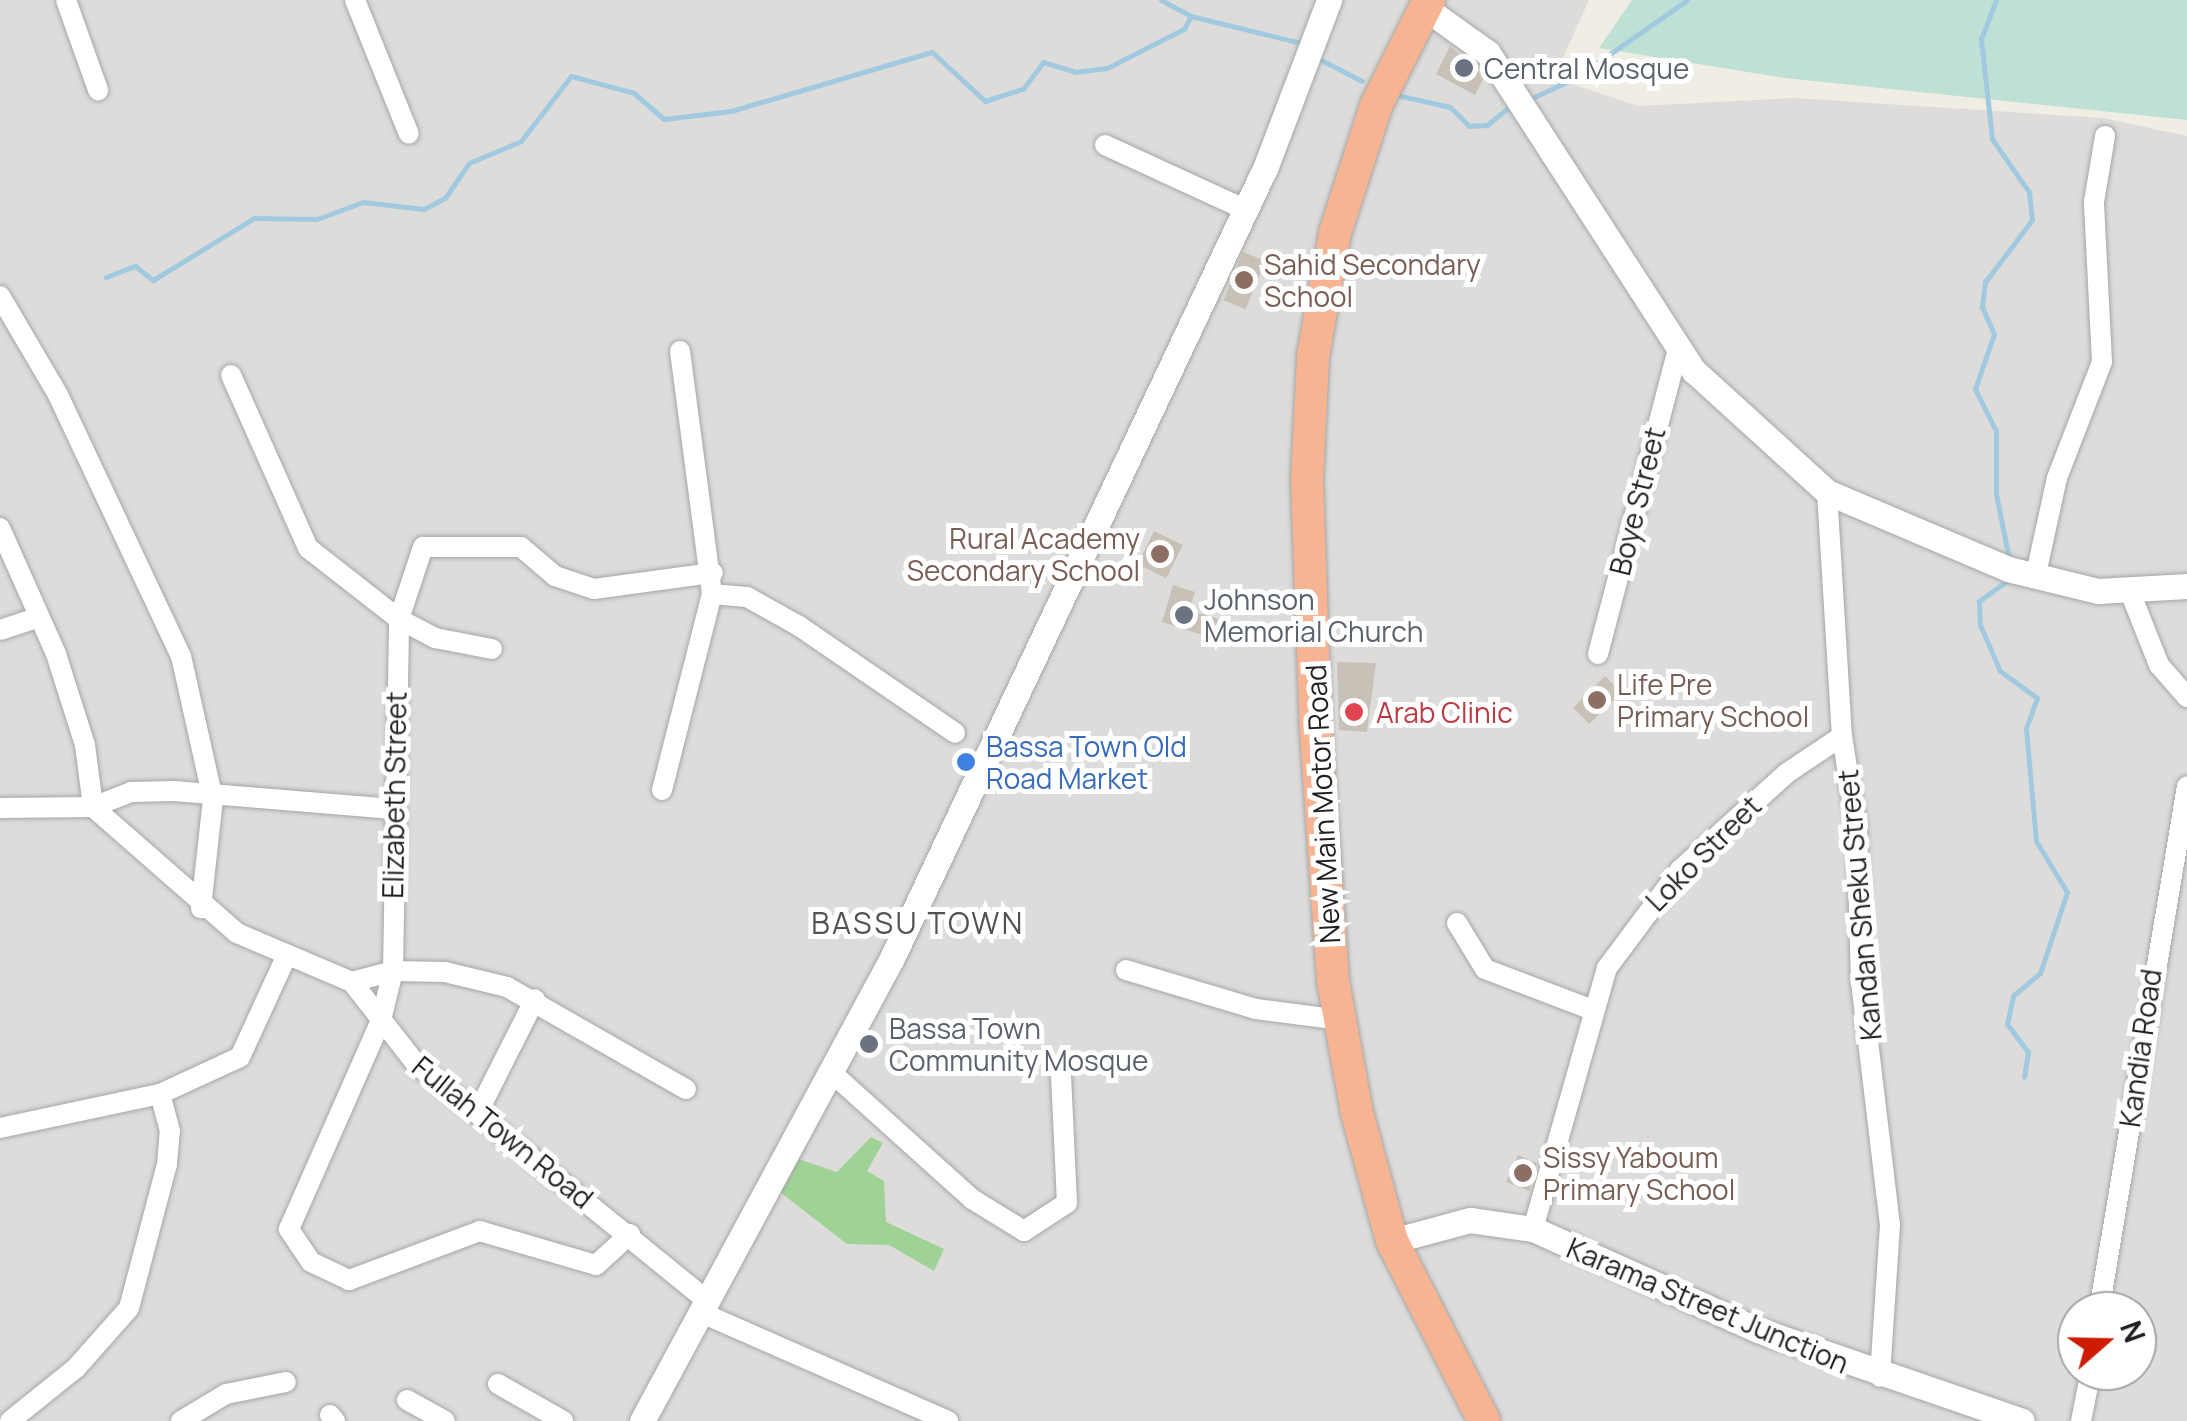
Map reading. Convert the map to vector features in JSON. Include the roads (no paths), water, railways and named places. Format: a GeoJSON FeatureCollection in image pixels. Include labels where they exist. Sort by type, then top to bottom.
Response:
{"type":"FeatureCollection","features":[{"type":"Feature","properties":{"kind":"highway","name":"New Main Motor Road"},"geometry":{"type":"LineString","coordinates":[[1422,3],[1351,137],[1322,230],[1300,354],[1292,479],[1300,692],[1325,1018],[1376,1245],[1468,1421]]}},
{"type":"Feature","properties":{"kind":"highway","name":"New Main Motor Road"},"geometry":{"type":"LineString","coordinates":[[1422,3],[1376,106],[1335,233],[1314,357],[1307,480],[1333,981],[1392,1241],[1484,1421]]}},
{"type":"Feature","properties":{"kind":"street"},"geometry":{"type":"LineString","coordinates":[[66,0],[98,90]]}},
{"type":"Feature","properties":{"kind":"street"},"geometry":{"type":"LineString","coordinates":[[355,0],[409,134]]}},
{"type":"Feature","properties":{"kind":"street"},"geometry":{"type":"LineString","coordinates":[[642,1421],[892,958],[1244,209],[1329,0]]}},
{"type":"Feature","properties":{"kind":"street"},"geometry":{"type":"LineString","coordinates":[[1422,3],[1488,53],[1678,349],[1828,492],[2036,574],[2130,592],[2187,586]]}},
{"type":"Feature","properties":{"kind":"street"},"geometry":{"type":"LineString","coordinates":[[2036,574],[2057,478],[2102,362],[2094,202],[2105,136]]}},
{"type":"Feature","properties":{"kind":"street"},"geometry":{"type":"LineString","coordinates":[[1104,145],[1244,209]]}},
{"type":"Feature","properties":{"kind":"street"},"geometry":{"type":"LineString","coordinates":[[0,296],[58,395],[180,656],[213,799],[201,908]]}},
{"type":"Feature","properties":{"kind":"street","name":"Boye Street"},"geometry":{"type":"LineString","coordinates":[[1598,654],[1678,349]]}},
{"type":"Feature","properties":{"kind":"street"},"geometry":{"type":"LineString","coordinates":[[662,790],[713,583],[680,352]]}},
{"type":"Feature","properties":{"kind":"street"},"geometry":{"type":"LineString","coordinates":[[232,376],[308,548],[400,619],[435,638],[492,650]]}},
{"type":"Feature","properties":{"kind":"street","name":"Kandan Sheku Street"},"geometry":{"type":"LineString","coordinates":[[1828,492],[1842,736],[1857,830],[1861,982],[1890,1225],[1880,1377]]}},
{"type":"Feature","properties":{"kind":"street"},"geometry":{"type":"LineString","coordinates":[[0,528],[39,617],[85,745],[93,807],[201,908],[285,959],[352,982],[393,971],[446,972],[535,998],[686,1089]]}},
{"type":"Feature","properties":{"kind":"street","name":"Elizabeth Street"},"geometry":{"type":"LineString","coordinates":[[630,1234],[596,1265],[480,1231],[348,1280],[311,1262],[289,1228],[381,1020],[393,971],[393,809],[400,619],[411,568],[434,543],[521,547],[555,576],[594,589],[713,583]]}},
{"type":"Feature","properties":{"kind":"street"},"geometry":{"type":"LineString","coordinates":[[713,583],[748,597],[799,626],[955,733]]}},
{"type":"Feature","properties":{"kind":"street"},"geometry":{"type":"LineString","coordinates":[[2130,592],[2158,665],[2187,697]]}},
{"type":"Feature","properties":{"kind":"street"},"geometry":{"type":"LineString","coordinates":[[0,630],[39,617]]}},
{"type":"Feature","properties":{"kind":"street","name":"Loko Street"},"geometry":{"type":"LineString","coordinates":[[1533,1229],[1590,1009],[1640,917],[1680,870],[1787,773],[1842,736]]}},
{"type":"Feature","properties":{"kind":"street","name":"Kandia Road"},"geometry":{"type":"LineString","coordinates":[[2102,1291],[2187,786]]}},
{"type":"Feature","properties":{"kind":"street"},"geometry":{"type":"LineString","coordinates":[[0,808],[93,807],[131,792],[393,809]]}},
{"type":"Feature","properties":{"kind":"street"},"geometry":{"type":"LineString","coordinates":[[1458,922],[1485,969],[1590,1009]]}},
{"type":"Feature","properties":{"kind":"street"},"geometry":{"type":"LineString","coordinates":[[0,1128],[160,1094],[240,1057],[285,959]]}},
{"type":"Feature","properties":{"kind":"street"},"geometry":{"type":"LineString","coordinates":[[1126,970],[1256,1009],[1325,1018]]}},
{"type":"Feature","properties":{"kind":"street","name":"Fullah Town Road"},"geometry":{"type":"LineString","coordinates":[[352,982],[416,1064],[479,1110],[630,1234],[705,1307],[948,1421]]}},
{"type":"Feature","properties":{"kind":"street"},"geometry":{"type":"LineString","coordinates":[[479,1110],[535,998]]}},
{"type":"Feature","properties":{"kind":"street"},"geometry":{"type":"LineString","coordinates":[[831,1072],[972,1199],[1024,1231],[1067,1203],[1061,1075]]}},
{"type":"Feature","properties":{"kind":"street"},"geometry":{"type":"LineString","coordinates":[[10,1421],[76,1368],[128,1308],[167,1164],[170,1131],[160,1094]]}},
{"type":"Feature","properties":{"kind":"street","name":"Karama Street Junction"},"geometry":{"type":"LineString","coordinates":[[1392,1241],[1470,1220],[1533,1229],[1880,1377],[2022,1421]]}},
{"type":"Feature","properties":{"kind":"street"},"geometry":{"type":"LineString","coordinates":[[181,1421],[226,1394],[286,1382]]}},
{"type":"Feature","properties":{"kind":"street"},"geometry":{"type":"LineString","coordinates":[[498,1384],[563,1421]]}},
{"type":"Feature","properties":{"kind":"street"},"geometry":{"type":"LineString","coordinates":[[2081,1421],[2087,1391]]}},
{"type":"Feature","properties":{"kind":"street"},"geometry":{"type":"LineString","coordinates":[[406,1400],[445,1421]]}},
{"type":"Feature","properties":{"kind":"waterway"},"geometry":{"type":"LineString","coordinates":[[1161,0],[1191,16],[1305,44]]}},
{"type":"Feature","properties":{"kind":"waterway"},"geometry":{"type":"LineString","coordinates":[[1530,99],[1577,77],[1687,0]]}},
{"type":"Feature","properties":{"kind":"waterway"},"geometry":{"type":"LineString","coordinates":[[1996,0],[1981,39],[1992,139],[2029,192],[2032,220],[1985,282],[1982,307],[1994,334],[1975,389],[1996,431],[1996,494],[2009,559]]}},
{"type":"Feature","properties":{"kind":"waterway"},"geometry":{"type":"LineString","coordinates":[[106,277],[135,266],[153,280],[254,218],[317,219],[363,202],[424,209],[445,198],[469,163],[521,141],[571,76],[634,93],[664,119],[731,111],[932,52],[985,101],[1023,89],[1043,62],[1075,72],[1107,68],[1184,29],[1191,16]]}},
{"type":"Feature","properties":{"kind":"waterway"},"geometry":{"type":"LineString","coordinates":[[1321,60],[1362,81]]}},
{"type":"Feature","properties":{"kind":"waterway"},"geometry":{"type":"LineString","coordinates":[[1397,95],[1450,107],[1469,126],[1487,125],[1512,105]]}},
{"type":"Feature","properties":{"kind":"waterway"},"geometry":{"type":"LineString","coordinates":[[2008,580],[1979,601],[1980,625],[2000,671],[2037,698],[2026,729],[2036,841],[2067,892],[2040,973],[2013,996],[2007,1024],[2028,1052],[2024,1077]]}},
{"type":"Feature","properties":{"kind":"place","name":"Central Mosque"},"geometry":{"type":"Point","coordinates":[1464,68]}},
{"type":"Feature","properties":{"kind":"place","name":"Sahid Secondary School"},"geometry":{"type":"Point","coordinates":[1244,280]}},
{"type":"Feature","properties":{"kind":"place","name":"Rural Academy Secondary School"},"geometry":{"type":"Point","coordinates":[1160,554]}},
{"type":"Feature","properties":{"kind":"place","name":"Johnson Memorial Church"},"geometry":{"type":"Point","coordinates":[1184,615]}},
{"type":"Feature","properties":{"kind":"place","name":"Life Pre Primary School"},"geometry":{"type":"Point","coordinates":[1597,700]}},
{"type":"Feature","properties":{"kind":"place","name":"Arab Clinic"},"geometry":{"type":"Point","coordinates":[1354,712]}},
{"type":"Feature","properties":{"kind":"place","name":"Bassa Town Old Road Market"},"geometry":{"type":"Point","coordinates":[966,762]}},
{"type":"Feature","properties":{"kind":"place","name":"Bassa Town Community Mosque"},"geometry":{"type":"Point","coordinates":[869,1044]}},
{"type":"Feature","properties":{"kind":"place","name":"Sissy Yaboum Primary School"},"geometry":{"type":"Point","coordinates":[1523,1173]}},
{"type":"Feature","properties":{"kind":"district","name":"BASSU TOWN"},"geometry":{"type":"Point","coordinates":[918,923]}}]}
